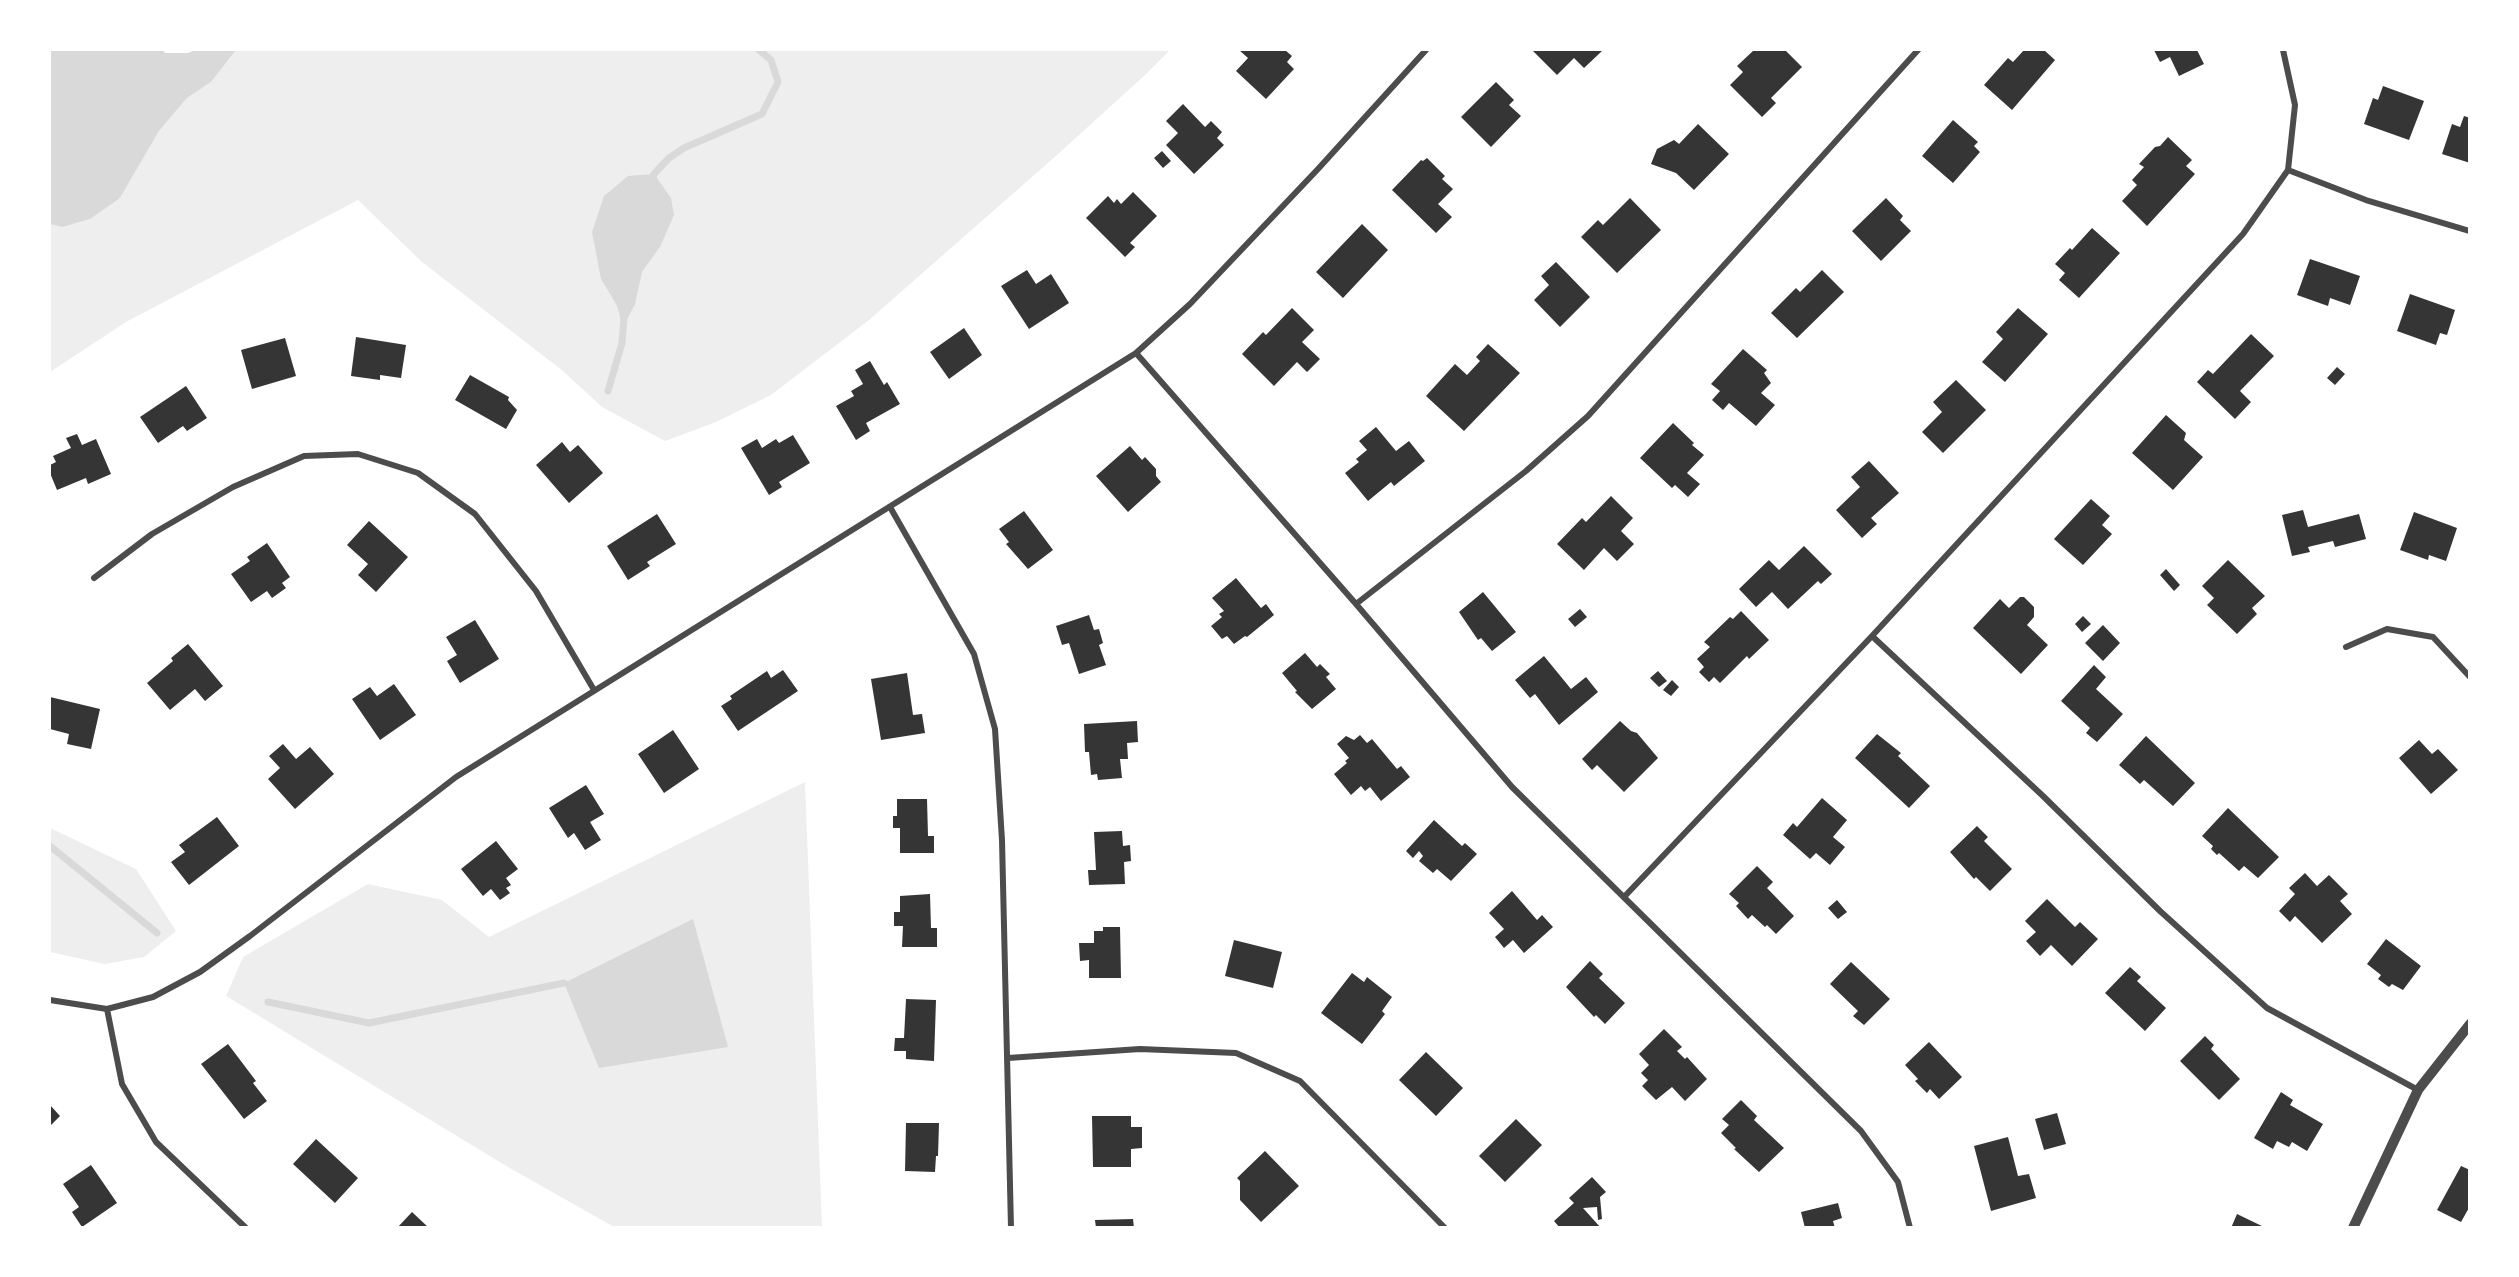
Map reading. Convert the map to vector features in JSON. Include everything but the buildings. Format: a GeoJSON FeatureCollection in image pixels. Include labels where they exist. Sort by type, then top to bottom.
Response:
{"type":"FeatureCollection","features":[{"type":"Feature","properties":{"kind":"street"},"geometry":{"type":"LineString","coordinates":[[50,1000],[107,1010],[153,997],[200,972],[456,777],[1136,353],[1190,304],[1318,169],[1426,50]]}},
{"type":"Feature","properties":{"kind":"street"},"geometry":{"type":"LineString","coordinates":[[1356,604],[1526,471],[1588,416],[1918,50]]}},
{"type":"Feature","properties":{"kind":"street"},"geometry":{"type":"LineString","coordinates":[[1624,897],[1872,636],[2243,234],[2288,170],[2295,105],[2283,50]]}},
{"type":"Feature","properties":{"kind":"street"},"geometry":{"type":"LineString","coordinates":[[2288,170],[2366,200],[2469,231]]}},
{"type":"Feature","properties":{"kind":"street"},"geometry":{"type":"LineString","coordinates":[[1136,353],[1512,786],[1861,1131],[1898,1182],[1910,1227]]}},
{"type":"Feature","properties":{"kind":"street"},"geometry":{"type":"LineString","coordinates":[[94,578],[152,534],[233,487],[304,456],[358,454],[418,473],[475,514],[536,591],[594,690]]}},
{"type":"Feature","properties":{"kind":"street"},"geometry":{"type":"LineString","coordinates":[[890,507],[974,654],[995,729],[1002,840],[1011,1227]]}},
{"type":"Feature","properties":{"kind":"street"},"geometry":{"type":"LineString","coordinates":[[2346,647],[2387,629],[2433,638],[2469,677]]}},
{"type":"Feature","properties":{"kind":"street"},"geometry":{"type":"LineString","coordinates":[[1872,636],[2043,796],[2160,911],[2267,1008],[2418,1090]]}},
{"type":"Feature","properties":{"kind":"street"},"geometry":{"type":"LineString","coordinates":[[107,1010],[122,1084],[156,1142],[246,1227]]}},
{"type":"Feature","properties":{"kind":"street"},"geometry":{"type":"LineString","coordinates":[[2353,1227],[2418,1090],[2469,1024]]}},
{"type":"Feature","properties":{"kind":"street"},"geometry":{"type":"LineString","coordinates":[[1008,1058],[1140,1049],[1236,1053],[1300,1081],[1445,1227]]}},
{"type":"Feature","properties":{"kind":"shaded area"},"geometry":{"type":"Polygon","coordinates":[[[50,50],[163,50],[165,53],[188,53],[195,50],[236,50],[211,82],[187,98],[159,131],[120,198],[90,219],[62,227],[50,224],[50,50]]]}},
{"type":"Feature","properties":{"kind":"shaded area"},"geometry":{"type":"Polygon","coordinates":[[[236,50],[1170,50],[1057,155],[869,320],[771,395],[716,422],[665,441],[602,407],[563,371],[422,262],[358,200],[126,322],[50,372],[50,224],[62,227],[120,198],[159,131],[187,98],[211,82],[236,50]],[[660,247],[601,279],[617,306],[660,247]]]}},
{"type":"Feature","properties":{"kind":"shaded area"},"geometry":{"type":"Polygon","coordinates":[[[654,174],[671,198],[674,215],[660,247],[642,272],[635,304],[623,327],[617,306],[601,279],[592,232],[604,196],[628,176],[654,174]]]}},
{"type":"Feature","properties":{"kind":"shaded area"},"geometry":{"type":"Polygon","coordinates":[[[805,782],[822,1227],[614,1227],[508,1167],[226,996],[243,957],[368,884],[442,900],[489,937],[805,782]]]}},
{"type":"Feature","properties":{"kind":"shaded area"},"geometry":{"type":"Polygon","coordinates":[[[50,828],[136,869],[176,931],[144,957],[105,964],[50,952],[50,828]]]}},
{"type":"Feature","properties":{"kind":"shaded area"},"geometry":{"type":"Polygon","coordinates":[[[693,919],[728,1047],[599,1068],[564,983],[693,919]]]}},
{"type":"Feature","properties":{"kind":"waterway"},"geometry":{"type":"LineString","coordinates":[[652,181],[654,174],[669,158],[684,148],[762,114],[778,82],[771,60],[759,50]]}},
{"type":"Feature","properties":{"kind":"waterway"},"geometry":{"type":"LineString","coordinates":[[608,391],[622,343],[624,318]]}},
{"type":"Feature","properties":{"kind":"waterway"},"geometry":{"type":"LineString","coordinates":[[50,846],[157,933]]}},
{"type":"Feature","properties":{"kind":"waterway"},"geometry":{"type":"LineString","coordinates":[[268,1002],[369,1023],[564,983]]}}]}
